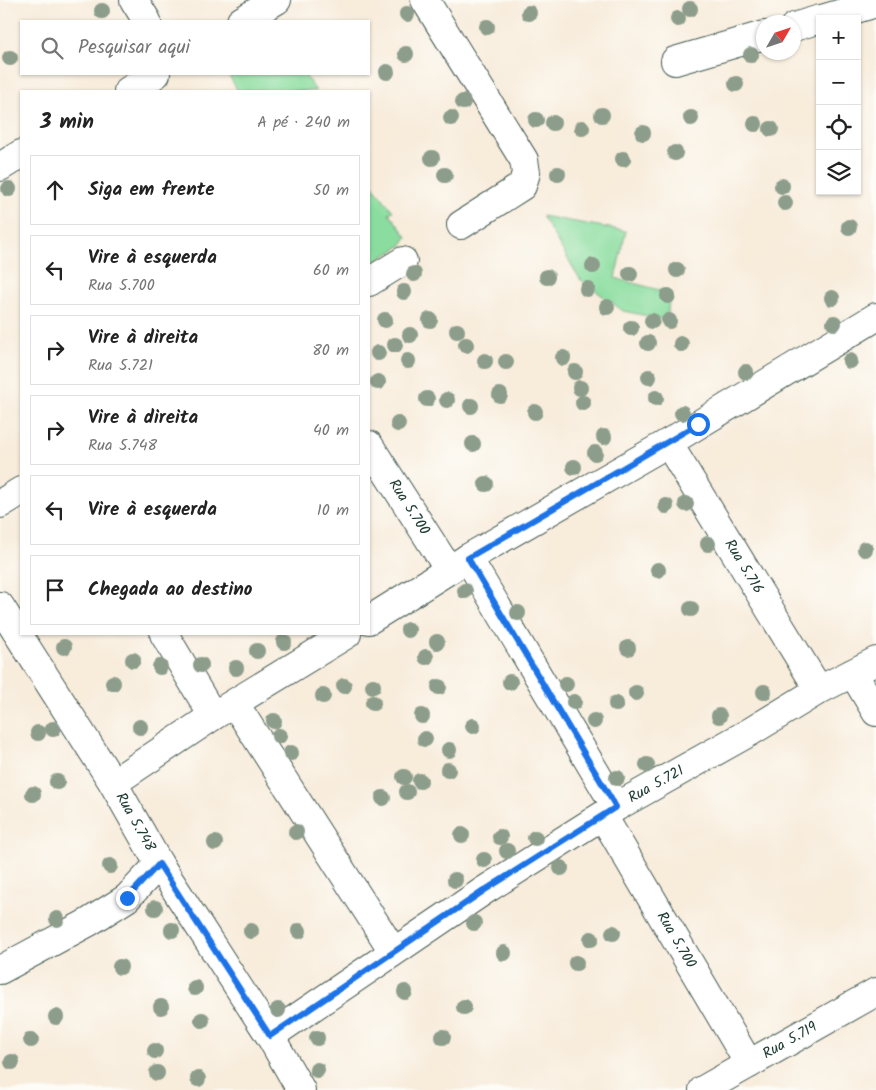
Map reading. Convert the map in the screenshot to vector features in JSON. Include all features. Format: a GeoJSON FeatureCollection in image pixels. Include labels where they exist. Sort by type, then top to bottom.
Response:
{"type":"FeatureCollection","features":[{"type":"Feature","properties":{"kind":"street"},"geometry":{"type":"LineString","coordinates":[[134,0],[145,20]]}},
{"type":"Feature","properties":{"kind":"street"},"geometry":{"type":"LineString","coordinates":[[244,20],[277,0]]}},
{"type":"Feature","properties":{"kind":"street"},"geometry":{"type":"LineString","coordinates":[[425,0],[524,160],[526,173],[522,186],[461,225]]}},
{"type":"Feature","properties":{"kind":"street"},"geometry":{"type":"LineString","coordinates":[[836,15],[876,4]]}},
{"type":"Feature","properties":{"kind":"street"},"geometry":{"type":"LineString","coordinates":[[801,25],[816,20]]}},
{"type":"Feature","properties":{"kind":"street"},"geometry":{"type":"LineString","coordinates":[[675,61],[756,38]]}},
{"type":"Feature","properties":{"kind":"street"},"geometry":{"type":"LineString","coordinates":[[0,167],[20,155]]}},
{"type":"Feature","properties":{"kind":"street"},"geometry":{"type":"LineString","coordinates":[[370,281],[403,261]]}},
{"type":"Feature","properties":{"kind":"street"},"geometry":{"type":"LineString","coordinates":[[370,619],[459,564],[668,443],[876,317]]}},
{"type":"Feature","properties":{"kind":"street","name":"Rua 5.716"},"geometry":{"type":"LineString","coordinates":[[668,443],[819,690]]}},
{"type":"Feature","properties":{"kind":"street","name":"Rua 5.700"},"geometry":{"type":"LineString","coordinates":[[370,446],[459,564],[610,812],[749,1064]]}},
{"type":"Feature","properties":{"kind":"street"},"geometry":{"type":"LineString","coordinates":[[0,504],[20,492]]}},
{"type":"Feature","properties":{"kind":"street","name":"Rua 5.748"},"geometry":{"type":"LineString","coordinates":[[0,606],[114,783],[159,864],[270,1036],[301,1090]]}},
{"type":"Feature","properties":{"kind":"street"},"geometry":{"type":"LineString","coordinates":[[165,635],[224,710],[393,951]]}},
{"type":"Feature","properties":{"kind":"street"},"geometry":{"type":"LineString","coordinates":[[114,783],[224,710],[345,635]]}},
{"type":"Feature","properties":{"kind":"street"},"geometry":{"type":"LineString","coordinates":[[865,667],[876,712]]}},
{"type":"Feature","properties":{"kind":"street","name":"Rua 5.721"},"geometry":{"type":"LineString","coordinates":[[270,1036],[393,951],[610,812],[819,690],[865,667]]}},
{"type":"Feature","properties":{"kind":"street"},"geometry":{"type":"LineString","coordinates":[[0,970],[90,922],[127,898],[159,864]]}},
{"type":"Feature","properties":{"kind":"street","name":"Rua 5.719"},"geometry":{"type":"LineString","coordinates":[[703,1090],[876,992]]}},
{"type":"Feature","properties":{"kind":"green space"},"geometry":{"type":"Polygon","coordinates":[[[229,75],[305,75],[315,90],[237,90],[229,75]]]}},
{"type":"Feature","properties":{"kind":"green space"},"geometry":{"type":"Polygon","coordinates":[[[370,182],[393,211],[389,213],[407,237],[401,246],[370,264],[370,182]]]}},
{"type":"Feature","properties":{"kind":"green space"},"geometry":{"type":"Polygon","coordinates":[[[542,216],[626,231],[615,278],[670,293],[667,320],[623,311],[580,279],[542,216]]]}},
{"type":"Feature","properties":{"kind":"route"},"geometry":{"type":"LineString","coordinates":[[127,898],[159,864],[270,1036],[485,890],[616,807],[468,558],[698,424]]}}]}
